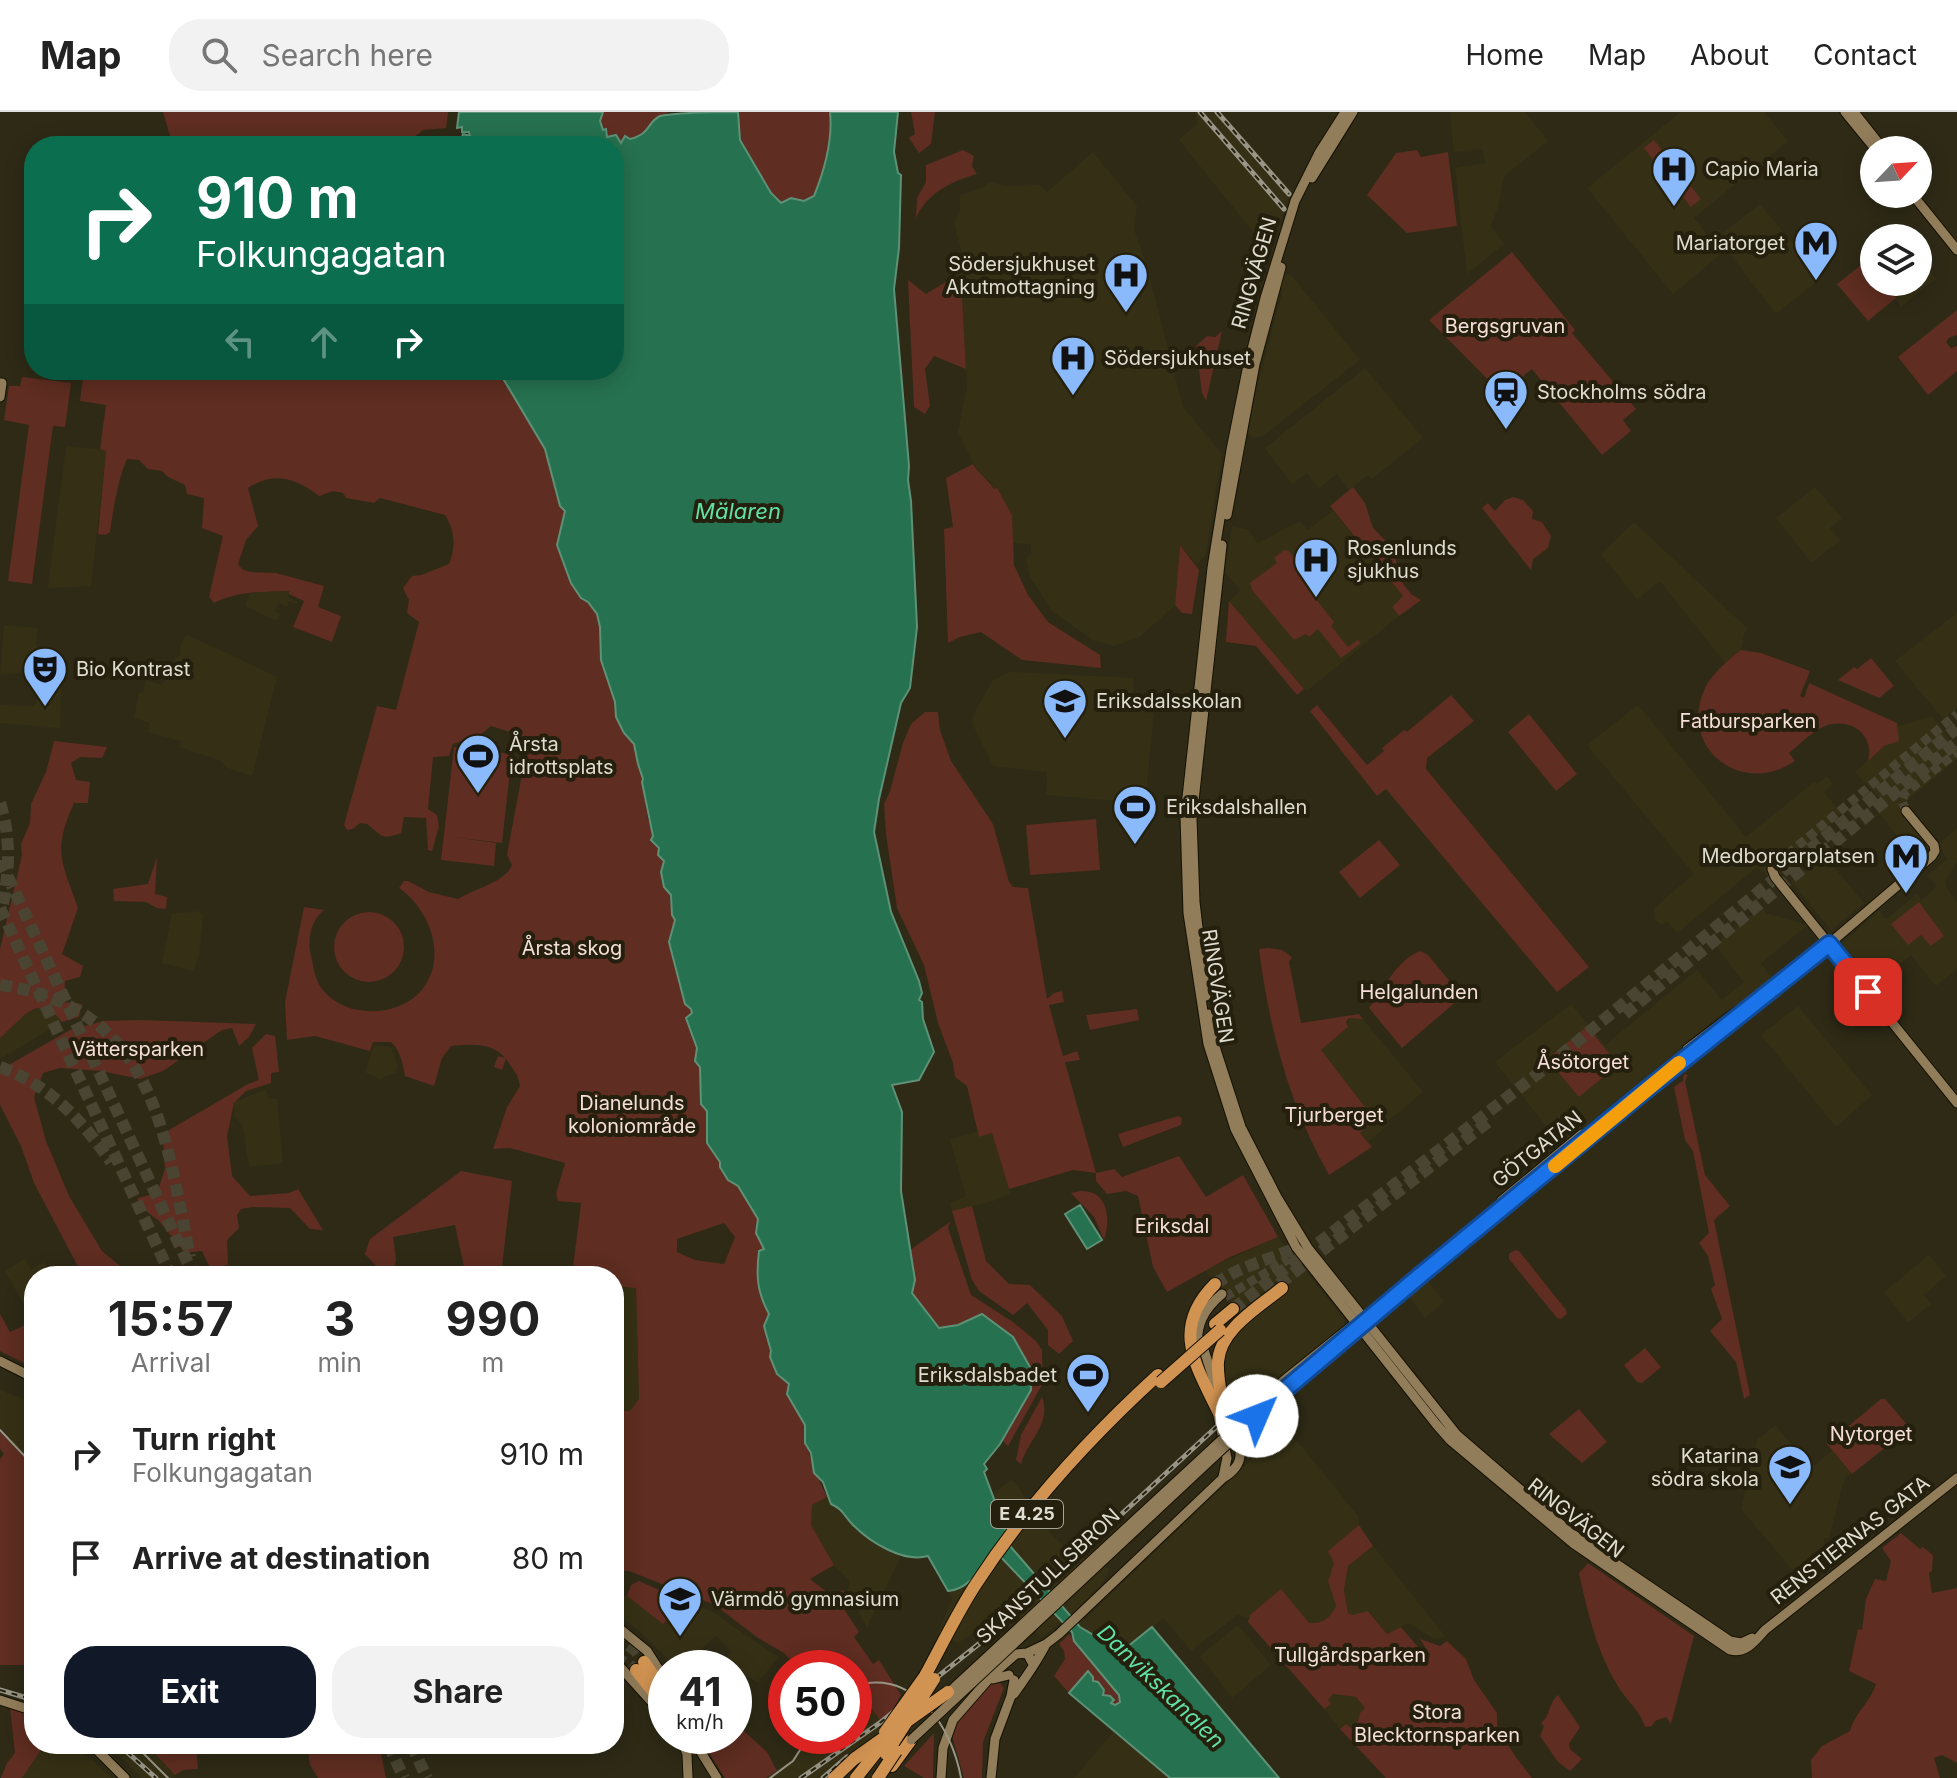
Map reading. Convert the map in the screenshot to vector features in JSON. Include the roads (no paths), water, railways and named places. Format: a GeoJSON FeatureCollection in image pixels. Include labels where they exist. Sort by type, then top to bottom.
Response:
{"type":"FeatureCollection","features":[{"type":"Feature","properties":{"kind":"highway","name":"E 4.25"},"geometry":{"type":"LineString","coordinates":[[856,1778],[897,1725],[1011,1545],[1042,1506],[1126,1415],[1221,1330],[1281,1286]]}},
{"type":"Feature","properties":{"kind":"highway"},"geometry":{"type":"LineString","coordinates":[[1221,1292],[1203,1297],[1192,1317],[1189,1341],[1221,1412]]}},
{"type":"Feature","properties":{"kind":"highway","name":"E 4.25"},"geometry":{"type":"LineString","coordinates":[[1221,1330],[1233,1309]]}},
{"type":"Feature","properties":{"kind":"highway"},"geometry":{"type":"LineString","coordinates":[[1221,1330],[1218,1358],[1221,1412]]}},
{"type":"Feature","properties":{"kind":"highway"},"geometry":{"type":"LineString","coordinates":[[648,1675],[640,1666],[648,1679]]}},
{"type":"Feature","properties":{"kind":"highway","name":"E 4.25"},"geometry":{"type":"LineString","coordinates":[[866,1778],[895,1742],[929,1677]]}},
{"type":"Feature","properties":{"kind":"highway"},"geometry":{"type":"LineString","coordinates":[[837,1778],[887,1731],[929,1677]]}},
{"type":"Feature","properties":{"kind":"highway"},"geometry":{"type":"LineString","coordinates":[[879,1778],[910,1728],[929,1677]]}},
{"type":"Feature","properties":{"kind":"highway"},"geometry":{"type":"LineString","coordinates":[[837,1778],[854,1759],[948,1692]]}},
{"type":"Feature","properties":{"kind":"highway"},"geometry":{"type":"LineString","coordinates":[[879,1778],[911,1740]]}},
{"type":"Feature","properties":{"kind":"main road","name":"RINGVÄGEN"},"geometry":{"type":"LineString","coordinates":[[1345,112],[1328,137],[1295,201],[1265,298],[1248,365],[1211,581],[1185,816],[1188,913],[1208,1044],[1235,1129],[1300,1247],[1431,1411],[1450,1440],[1567,1538],[1730,1650],[1743,1650],[1751,1640]]}},
{"type":"Feature","properties":{"kind":"main road","name":"RINGVÄGEN"},"geometry":{"type":"LineString","coordinates":[[1300,1247],[1241,1127],[1215,1046],[1196,912],[1192,819],[1225,525],[1257,352],[1301,202],[1324,157],[1353,112]]}},
{"type":"Feature","properties":{"kind":"main road"},"geometry":{"type":"LineString","coordinates":[[1845,112],[1865,136]]}},
{"type":"Feature","properties":{"kind":"main road"},"geometry":{"type":"LineString","coordinates":[[1854,112],[1873,136]]}},
{"type":"Feature","properties":{"kind":"main road"},"geometry":{"type":"LineString","coordinates":[[1923,208],[1957,250]]}},
{"type":"Feature","properties":{"kind":"main road"},"geometry":{"type":"LineString","coordinates":[[1930,208],[1957,242]]}},
{"type":"Feature","properties":{"kind":"main road"},"geometry":{"type":"LineString","coordinates":[[0,397],[1,383]]}},
{"type":"Feature","properties":{"kind":"main road","name":"GÖTGATAN"},"geometry":{"type":"LineString","coordinates":[[1270,1397],[1696,1042],[1830,941],[1932,856],[1935,847],[1906,811]]}},
{"type":"Feature","properties":{"kind":"main road"},"geometry":{"type":"LineString","coordinates":[[1775,870],[1957,1103]]}},
{"type":"Feature","properties":{"kind":"main road"},"geometry":{"type":"LineString","coordinates":[[1830,941],[1957,1094]]}},
{"type":"Feature","properties":{"kind":"main road"},"geometry":{"type":"LineString","coordinates":[[1287,1257],[1300,1247]]}},
{"type":"Feature","properties":{"kind":"main road"},"geometry":{"type":"LineString","coordinates":[[0,1361],[24,1373]]}},
{"type":"Feature","properties":{"kind":"main road","name":"SKANSTULLSBRON"},"geometry":{"type":"LineString","coordinates":[[911,1740],[1270,1397]]}},
{"type":"Feature","properties":{"kind":"main road","name":"RINGVÄGEN"},"geometry":{"type":"LineString","coordinates":[[1431,1411],[1571,1533],[1730,1641],[1751,1640]]}},
{"type":"Feature","properties":{"kind":"main road"},"geometry":{"type":"LineString","coordinates":[[1221,1412],[1240,1457]]}},
{"type":"Feature","properties":{"kind":"main road"},"geometry":{"type":"LineString","coordinates":[[1220,1480],[1227,1458],[1221,1412]]}},
{"type":"Feature","properties":{"kind":"main road","name":"SKANSTULLSBRON"},"geometry":{"type":"LineString","coordinates":[[848,1778],[948,1692],[1245,1422]]}},
{"type":"Feature","properties":{"kind":"main road"},"geometry":{"type":"LineString","coordinates":[[1227,1458],[1240,1457]]}},
{"type":"Feature","properties":{"kind":"main road"},"geometry":{"type":"LineString","coordinates":[[986,1682],[998,1676],[1016,1678],[1031,1674],[1033,1664],[1046,1644],[1232,1472],[1240,1457]]}},
{"type":"Feature","properties":{"kind":"main road","name":"RENSTIERNAS GATA"},"geometry":{"type":"LineString","coordinates":[[1751,1640],[1957,1478]]}},
{"type":"Feature","properties":{"kind":"main road"},"geometry":{"type":"LineString","coordinates":[[624,1632],[648,1653]]}},
{"type":"Feature","properties":{"kind":"main road"},"geometry":{"type":"LineString","coordinates":[[941,1778],[943,1748],[949,1728],[964,1706],[1016,1654],[1027,1653],[1046,1644]]}},
{"type":"Feature","properties":{"kind":"main road"},"geometry":{"type":"LineString","coordinates":[[1027,1653],[1033,1664]]}},
{"type":"Feature","properties":{"kind":"main road"},"geometry":{"type":"LineString","coordinates":[[991,1778],[995,1739],[1016,1678],[1010,1661]]}},
{"type":"Feature","properties":{"kind":"main road"},"geometry":{"type":"LineString","coordinates":[[624,1671],[648,1698]]}},
{"type":"Feature","properties":{"kind":"main road"},"geometry":{"type":"LineString","coordinates":[[0,1700],[24,1708]]}},
{"type":"Feature","properties":{"kind":"main road"},"geometry":{"type":"LineString","coordinates":[[100,1754],[125,1778]]}},
{"type":"Feature","properties":{"kind":"main road"},"geometry":{"type":"LineString","coordinates":[[701,1754],[713,1775]]}},
{"type":"Feature","properties":{"kind":"main road"},"geometry":{"type":"LineString","coordinates":[[688,1773],[698,1765],[713,1775]]}},
{"type":"Feature","properties":{"kind":"water","name":"Mälaren"},"geometry":{"type":"Polygon","coordinates":[[[459,112],[603,112],[600,121],[607,136],[470,136],[469,132],[462,132],[462,127],[457,128],[459,112]]]}},
{"type":"Feature","properties":{"kind":"water","name":"Mälaren"},"geometry":{"type":"Polygon","coordinates":[[[738,112],[740,140],[771,193],[781,203],[791,198],[804,201],[814,196],[822,176],[830,134],[830,112],[898,112],[894,152],[901,175],[899,248],[894,289],[909,466],[917,627],[910,688],[901,703],[874,832],[891,912],[919,981],[923,1019],[934,1052],[919,1080],[892,1085],[902,1112],[901,1191],[915,1280],[912,1293],[939,1328],[958,1325],[982,1314],[1013,1337],[1030,1367],[1031,1390],[1000,1444],[984,1464],[987,1469],[984,1472],[1007,1534],[1004,1539],[1080,1627],[1097,1637],[1109,1625],[1127,1647],[1152,1627],[1279,1778],[1170,1778],[1069,1693],[1088,1671],[1093,1681],[1104,1690],[1103,1695],[1114,1700],[1111,1703],[1115,1705],[1120,1702],[1119,1695],[1074,1641],[1072,1632],[996,1552],[969,1582],[948,1591],[928,1556],[898,1554],[878,1544],[860,1532],[841,1510],[831,1504],[823,1482],[814,1473],[811,1453],[805,1443],[805,1425],[787,1394],[789,1384],[777,1374],[770,1357],[764,1326],[769,1314],[758,1276],[759,1251],[764,1249],[756,1233],[758,1219],[738,1186],[728,1180],[707,1143],[707,1111],[701,1104],[700,1067],[695,1061],[697,1048],[686,1018],[692,1013],[685,1004],[669,942],[675,920],[671,895],[664,887],[661,872],[664,861],[658,855],[659,848],[651,840],[653,836],[643,779],[634,744],[616,717],[615,702],[601,660],[597,614],[571,583],[557,545],[565,511],[560,506],[545,449],[504,380],[624,380],[625,136],[630,139],[642,134],[660,116],[738,112]]]}},
{"type":"Feature","properties":{"kind":"water"},"geometry":{"type":"Polygon","coordinates":[[[1080,1205],[1102,1240],[1087,1249],[1065,1214],[1080,1205]]]}},
{"type":"Feature","properties":{"kind":"tunnel"},"geometry":{"type":"LineString","coordinates":[[1777,863],[1957,714]]}},
{"type":"Feature","properties":{"kind":"tunnel"},"geometry":{"type":"LineString","coordinates":[[1233,1309],[1544,1069],[1957,728]]}},
{"type":"Feature","properties":{"kind":"tunnel"},"geometry":{"type":"LineString","coordinates":[[1625,1014],[1957,742]]}},
{"type":"Feature","properties":{"kind":"tunnel"},"geometry":{"type":"LineString","coordinates":[[1906,811],[1902,801],[1905,793],[1957,752]]}},
{"type":"Feature","properties":{"kind":"tunnel"},"geometry":{"type":"LineString","coordinates":[[0,803],[8,858],[1,913]]}},
{"type":"Feature","properties":{"kind":"tunnel"},"geometry":{"type":"LineString","coordinates":[[0,860],[189,1266]]}},
{"type":"Feature","properties":{"kind":"tunnel"},"geometry":{"type":"LineString","coordinates":[[0,908],[166,1266]]}},
{"type":"Feature","properties":{"kind":"tunnel"},"geometry":{"type":"LineString","coordinates":[[0,985],[51,998],[91,1019],[121,1048],[143,1082],[159,1122],[190,1257]]}},
{"type":"Feature","properties":{"kind":"tunnel"},"geometry":{"type":"LineString","coordinates":[[0,1067],[34,1083],[63,1105],[111,1162]]}},
{"type":"Feature","properties":{"kind":"tunnel"},"geometry":{"type":"LineString","coordinates":[[1279,1284],[1488,1122]]}},
{"type":"Feature","properties":{"kind":"tunnel"},"geometry":{"type":"LineString","coordinates":[[1215,1284],[1236,1272],[1305,1244]]}},
{"type":"Feature","properties":{"kind":"tunnel"},"geometry":{"type":"LineString","coordinates":[[1225,1297],[1289,1259]]}},
{"type":"Feature","properties":{"kind":"tunnel"},"geometry":{"type":"LineString","coordinates":[[624,1642],[644,1662]]}},
{"type":"Feature","properties":{"kind":"tunnel"},"geometry":{"type":"LineString","coordinates":[[624,1662],[636,1670]]}},
{"type":"Feature","properties":{"kind":"tunnel"},"geometry":{"type":"LineString","coordinates":[[393,1754],[404,1778]]}},
{"type":"Feature","properties":{"kind":"tunnel"},"geometry":{"type":"LineString","coordinates":[[416,1754],[427,1778]]}},
{"type":"Feature","properties":{"kind":"tram line"},"geometry":{"type":"LineString","coordinates":[[0,1430],[24,1455]]}},
{"type":"Feature","properties":{"kind":"tram line"},"geometry":{"type":"LineString","coordinates":[[872,1683],[895,1686],[927,1706],[949,1740],[961,1778]]}},
{"type":"Feature","properties":{"kind":"tram line"},"geometry":{"type":"LineString","coordinates":[[144,1754],[168,1778]]}},
{"type":"Feature","properties":{"kind":"tram line"},"geometry":{"type":"LineString","coordinates":[[770,1778],[797,1754]]}},
{"type":"Feature","properties":{"kind":"railway"},"geometry":{"type":"LineString","coordinates":[[1200,112],[1284,209]]}},
{"type":"Feature","properties":{"kind":"railway"},"geometry":{"type":"LineString","coordinates":[[1217,112],[1289,194]]}},
{"type":"Feature","properties":{"kind":"railway"},"geometry":{"type":"LineString","coordinates":[[801,1778],[881,1722],[990,1635],[1262,1385]]}},
{"type":"Feature","properties":{"kind":"railway"},"geometry":{"type":"LineString","coordinates":[[0,1690],[24,1697]]}},
{"type":"Feature","properties":{"kind":"railway"},"geometry":{"type":"LineString","coordinates":[[129,1754],[156,1778]]}},
{"type":"Feature","properties":{"kind":"railway"},"geometry":{"type":"LineString","coordinates":[[823,1778],[847,1757]]}},
{"type":"Feature","properties":{"kind":"place","name":"Capio Maria"},"geometry":{"type":"Point","coordinates":[1674,208]}},
{"type":"Feature","properties":{"kind":"place","name":"Mariatorget"},"geometry":{"type":"Point","coordinates":[1816,282]}},
{"type":"Feature","properties":{"kind":"place","name":"Södersjukhuset Akutmottagning"},"geometry":{"type":"Point","coordinates":[1126,314]}},
{"type":"Feature","properties":{"kind":"place","name":"Södersjukhuset"},"geometry":{"type":"Point","coordinates":[1073,397]}},
{"type":"Feature","properties":{"kind":"place","name":"Stockholms södra"},"geometry":{"type":"Point","coordinates":[1506,431]}},
{"type":"Feature","properties":{"kind":"place","name":"Rosenlunds sjukhus"},"geometry":{"type":"Point","coordinates":[1316,599]}},
{"type":"Feature","properties":{"kind":"place","name":"Bio Kontrast"},"geometry":{"type":"Point","coordinates":[45,708]}},
{"type":"Feature","properties":{"kind":"place","name":"Eriksdalsskolan"},"geometry":{"type":"Point","coordinates":[1065,740]}},
{"type":"Feature","properties":{"kind":"place","name":"Årsta idrottsplats"},"geometry":{"type":"Point","coordinates":[478,795]}},
{"type":"Feature","properties":{"kind":"place","name":"Eriksdalshallen"},"geometry":{"type":"Point","coordinates":[1135,846]}},
{"type":"Feature","properties":{"kind":"place","name":"Medborgarplatsen"},"geometry":{"type":"Point","coordinates":[1906,895]}},
{"type":"Feature","properties":{"kind":"place","name":"Eriksdalsbadet"},"geometry":{"type":"Point","coordinates":[1088,1414]}},
{"type":"Feature","properties":{"kind":"place","name":"Katarina södra skola"},"geometry":{"type":"Point","coordinates":[1790,1506]}},
{"type":"Feature","properties":{"kind":"place","name":"Värmdö gymnasium"},"geometry":{"type":"Point","coordinates":[680,1638]}},
{"type":"Feature","properties":{"kind":"park label","name":"Bergsgruvan"},"geometry":{"type":"Point","coordinates":[1505,326]}},
{"type":"Feature","properties":{"kind":"park label","name":"Fatbursparken"},"geometry":{"type":"Point","coordinates":[1748,721]}},
{"type":"Feature","properties":{"kind":"park label","name":"Årsta skog"},"geometry":{"type":"Point","coordinates":[572,948]}},
{"type":"Feature","properties":{"kind":"park label","name":"Helgalunden"},"geometry":{"type":"Point","coordinates":[1419,992]}},
{"type":"Feature","properties":{"kind":"park label","name":"Vättersparken"},"geometry":{"type":"Point","coordinates":[138,1049]}},
{"type":"Feature","properties":{"kind":"park label","name":"Åsötorget"},"geometry":{"type":"Point","coordinates":[1583,1062]}},
{"type":"Feature","properties":{"kind":"park label","name":"Dianelunds koloniområde"},"geometry":{"type":"Point","coordinates":[632,1114]}},
{"type":"Feature","properties":{"kind":"park label","name":"Tjurberget"},"geometry":{"type":"Point","coordinates":[1334,1115]}},
{"type":"Feature","properties":{"kind":"park label","name":"Eriksdal"},"geometry":{"type":"Point","coordinates":[1172,1226]}},
{"type":"Feature","properties":{"kind":"park label","name":"Nytorget"},"geometry":{"type":"Point","coordinates":[1871,1434]}},
{"type":"Feature","properties":{"kind":"park label","name":"Tullgårdsparken"},"geometry":{"type":"Point","coordinates":[1350,1655]}},
{"type":"Feature","properties":{"kind":"park label","name":"Stora Blecktornsparken"},"geometry":{"type":"Point","coordinates":[1437,1724]}},
{"type":"Feature","properties":{"kind":"water label","name":"Danvikskanalen"},"geometry":{"type":"Point","coordinates":[1161,1686]}}]}
